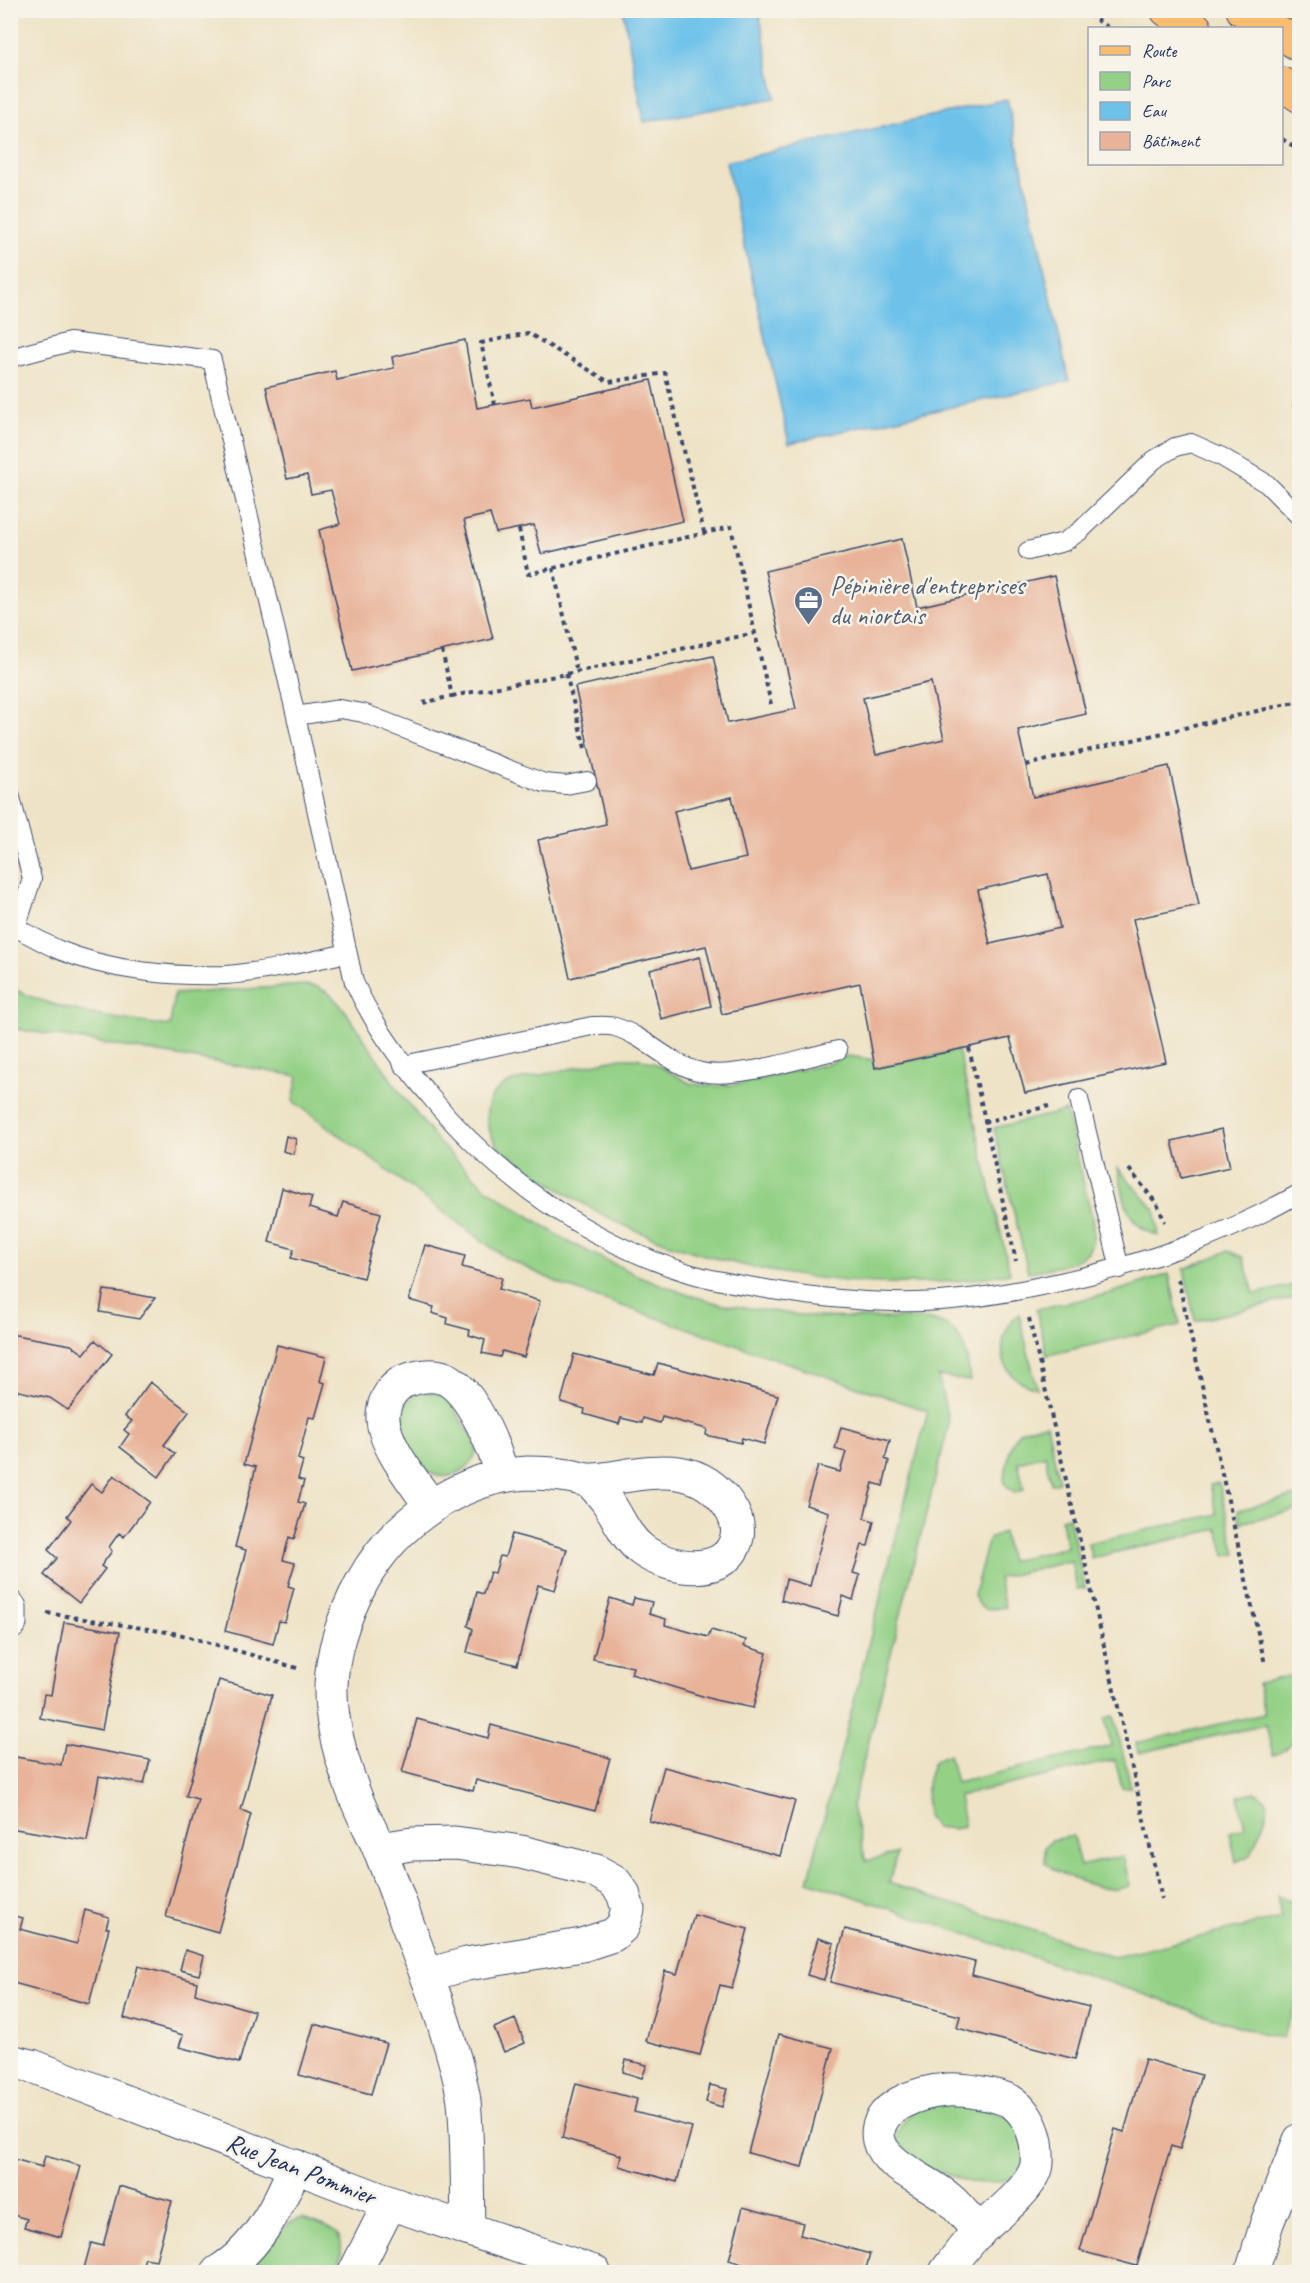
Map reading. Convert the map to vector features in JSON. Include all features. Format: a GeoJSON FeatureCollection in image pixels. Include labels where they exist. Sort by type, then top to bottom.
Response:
{"type":"FeatureCollection","features":[{"type":"Feature","properties":{"kind":"main road"},"geometry":{"type":"LineString","coordinates":[[1167,10],[1193,27]]}},
{"type":"Feature","properties":{"kind":"main road"},"geometry":{"type":"LineString","coordinates":[[1243,10],[1270,27]]}},
{"type":"Feature","properties":{"kind":"main road"},"geometry":{"type":"LineString","coordinates":[[1283,35],[1299,45]]}},
{"type":"Feature","properties":{"kind":"main road"},"geometry":{"type":"LineString","coordinates":[[1283,85],[1299,96]]}},
{"type":"Feature","properties":{"kind":"street"},"geometry":{"type":"LineString","coordinates":[[431,1506],[394,1452],[387,1434],[383,1414],[388,1396],[402,1383],[418,1377],[433,1376],[449,1381],[466,1398],[492,1442],[503,1476]]}},
{"type":"Feature","properties":{"kind":"street"},"geometry":{"type":"LineString","coordinates":[[468,2228],[464,2100],[448,2037],[426,1975],[379,1849],[354,1794],[338,1746],[331,1709],[330,1677],[336,1646],[349,1607],[370,1567],[398,1532],[431,1506],[465,1489],[503,1476],[566,1475],[590,1481]]}},
{"type":"Feature","properties":{"kind":"street"},"geometry":{"type":"LineString","coordinates":[[379,1849],[412,1844],[455,1843],[521,1852],[596,1870],[614,1881],[623,1893],[628,1909],[623,1926],[614,1935],[582,1945],[507,1956],[426,1975]]}},
{"type":"Feature","properties":{"kind":"street","name":"Rue Jean Pommier"},"geometry":{"type":"LineString","coordinates":[[10,2061],[32,2066],[390,2203],[594,2272]]}},
{"type":"Feature","properties":{"kind":"street"},"geometry":{"type":"LineString","coordinates":[[946,2272],[959,2253],[1023,2189],[1036,2170],[1037,2151],[1034,2133],[1025,2114],[1011,2102],[992,2095],[950,2090],[928,2093],[895,2106],[883,2117],[878,2130],[880,2144],[890,2159],[949,2198],[979,2232]]}},
{"type":"Feature","properties":{"kind":"street"},"geometry":{"type":"LineString","coordinates":[[1252,2272],[1267,2223],[1299,2140]]}},
{"type":"Feature","properties":{"kind":"street"},"geometry":{"type":"LineString","coordinates":[[218,2272],[243,2253],[262,2229],[280,2203],[295,2166]]}},
{"type":"Feature","properties":{"kind":"street"},"geometry":{"type":"LineString","coordinates":[[355,2272],[390,2203]]}},
{"type":"Feature","properties":{"kind":"lane"},"geometry":{"type":"LineString","coordinates":[[10,358],[70,342],[212,360],[296,716],[354,982],[367,1010],[403,1065],[448,1119],[495,1165],[548,1205],[598,1234],[659,1262],[691,1273],[734,1284],[816,1297],[894,1302],[970,1298],[1023,1290],[1120,1269],[1189,1246],[1252,1219],[1299,1193]]}},
{"type":"Feature","properties":{"kind":"lane"},"geometry":{"type":"LineString","coordinates":[[1028,551],[1064,542],[1080,531],[1154,460],[1175,447],[1191,443],[1222,457],[1267,484],[1299,518]]}},
{"type":"Feature","properties":{"kind":"lane"},"geometry":{"type":"LineString","coordinates":[[296,716],[340,709],[363,713],[544,783],[566,785],[588,781]]}},
{"type":"Feature","properties":{"kind":"lane"},"geometry":{"type":"LineString","coordinates":[[10,794],[32,879],[13,926],[60,951],[139,971],[226,975],[292,966],[347,953]]}},
{"type":"Feature","properties":{"kind":"lane"},"geometry":{"type":"LineString","coordinates":[[403,1065],[592,1026],[613,1026],[634,1034],[682,1064],[700,1072],[718,1074],[736,1074],[838,1050]]}},
{"type":"Feature","properties":{"kind":"lane"},"geometry":{"type":"LineString","coordinates":[[1079,1099],[1120,1269]]}},
{"type":"Feature","properties":{"kind":"path"},"geometry":{"type":"LineString","coordinates":[[1081,10],[1107,27]]}},
{"type":"Feature","properties":{"kind":"path"},"geometry":{"type":"LineString","coordinates":[[1283,140],[1299,150]]}},
{"type":"Feature","properties":{"kind":"path"},"geometry":{"type":"LineString","coordinates":[[495,405],[481,343],[528,333],[609,382],[665,373],[704,532]]}},
{"type":"Feature","properties":{"kind":"path"},"geometry":{"type":"LineString","coordinates":[[519,529],[528,574],[732,526],[771,704]]}},
{"type":"Feature","properties":{"kind":"path"},"geometry":{"type":"LineString","coordinates":[[553,568],[577,672]]}},
{"type":"Feature","properties":{"kind":"path"},"geometry":{"type":"LineString","coordinates":[[389,722],[411,706],[452,696],[577,672],[755,633]]}},
{"type":"Feature","properties":{"kind":"path"},"geometry":{"type":"LineString","coordinates":[[442,650],[452,696]]}},
{"type":"Feature","properties":{"kind":"path"},"geometry":{"type":"LineString","coordinates":[[566,674],[589,765],[588,781]]}},
{"type":"Feature","properties":{"kind":"path"},"geometry":{"type":"LineString","coordinates":[[1026,765],[1299,701]]}},
{"type":"Feature","properties":{"kind":"path"},"geometry":{"type":"LineString","coordinates":[[969,1048],[1162,1899]]}},
{"type":"Feature","properties":{"kind":"path"},"geometry":{"type":"LineString","coordinates":[[984,1122],[1079,1099]]}},
{"type":"Feature","properties":{"kind":"path"},"geometry":{"type":"LineString","coordinates":[[1092,1149],[1126,1166],[1163,1213],[1265,1664]]}},
{"type":"Feature","properties":{"kind":"path"},"geometry":{"type":"LineString","coordinates":[[20,1614],[179,1634],[330,1677]]}},
{"type":"Feature","properties":{"kind":"green space"},"geometry":{"type":"Polygon","coordinates":[[[305,985],[318,987],[330,994],[344,1009],[401,1094],[439,1143],[487,1189],[570,1243],[639,1276],[720,1304],[814,1317],[926,1319],[939,1322],[956,1333],[967,1358],[970,1381],[938,1376],[949,1424],[852,1807],[866,1861],[897,1853],[889,1883],[1114,1957],[1281,1918],[1277,1896],[1299,1905],[1299,1994],[1283,2038],[1262,2034],[808,1881],[928,1411],[567,1287],[506,1258],[293,1101],[298,1076],[11,1028],[11,988],[69,1009],[170,1026],[174,994],[305,985]]]}},
{"type":"Feature","properties":{"kind":"green space"},"geometry":{"type":"Polygon","coordinates":[[[958,1050],[1010,1273],[976,1279],[916,1283],[833,1280],[751,1267],[672,1245],[599,1213],[532,1171],[499,1148],[489,1129],[487,1119],[490,1101],[502,1086],[513,1081],[621,1058],[637,1058],[654,1063],[691,1084],[712,1086],[734,1085],[827,1064],[848,1056],[874,1060],[875,1068],[958,1050]]]}},
{"type":"Feature","properties":{"kind":"green space"},"geometry":{"type":"Polygon","coordinates":[[[1066,1111],[1092,1218],[1092,1243],[1087,1253],[1072,1262],[1054,1268],[1028,1272],[994,1128],[1066,1111]]]}},
{"type":"Feature","properties":{"kind":"green space"},"geometry":{"type":"Polygon","coordinates":[[[1118,1168],[1155,1210],[1159,1236],[1147,1231],[1132,1218],[1125,1201],[1118,1168]]]}},
{"type":"Feature","properties":{"kind":"green space"},"geometry":{"type":"Polygon","coordinates":[[[1228,1251],[1243,1257],[1254,1294],[1299,1284],[1299,1297],[1195,1321],[1184,1269],[1228,1251]]]}},
{"type":"Feature","properties":{"kind":"green space"},"geometry":{"type":"Polygon","coordinates":[[[1169,1274],[1180,1325],[1047,1355],[1036,1309],[1108,1294],[1169,1274]]]}},
{"type":"Feature","properties":{"kind":"green space"},"geometry":{"type":"Polygon","coordinates":[[[1019,1314],[1037,1389],[1015,1378],[1005,1363],[1004,1336],[1019,1314]]]}},
{"type":"Feature","properties":{"kind":"green space"},"geometry":{"type":"Polygon","coordinates":[[[419,1392],[435,1393],[445,1397],[474,1441],[476,1448],[472,1461],[455,1474],[442,1476],[430,1472],[420,1461],[403,1433],[403,1404],[419,1392]]]}},
{"type":"Feature","properties":{"kind":"green space"},"geometry":{"type":"Polygon","coordinates":[[[1047,1424],[1059,1482],[1051,1484],[1045,1455],[1018,1462],[1024,1490],[1014,1493],[1005,1484],[1004,1478],[1013,1442],[1022,1430],[1047,1424]]]}},
{"type":"Feature","properties":{"kind":"green space"},"geometry":{"type":"Polygon","coordinates":[[[1219,1483],[1236,1554],[1225,1556],[1218,1529],[1091,1558],[1088,1543],[1217,1514],[1210,1485],[1219,1483]]]}},
{"type":"Feature","properties":{"kind":"green space"},"geometry":{"type":"Polygon","coordinates":[[[1299,1495],[1299,1509],[1240,1523],[1238,1510],[1299,1495]]]}},
{"type":"Feature","properties":{"kind":"green space"},"geometry":{"type":"Polygon","coordinates":[[[1069,1517],[1085,1588],[1077,1589],[1071,1561],[998,1578],[1005,1607],[989,1609],[978,1604],[974,1594],[989,1538],[1003,1532],[1010,1561],[1067,1547],[1061,1519],[1069,1517]]]}},
{"type":"Feature","properties":{"kind":"green space"},"geometry":{"type":"Polygon","coordinates":[[[1293,1675],[1299,1678],[1299,1724],[1291,1743],[1284,1750],[1273,1755],[1266,1725],[1138,1753],[1136,1743],[1264,1714],[1258,1683],[1293,1675]]]}},
{"type":"Feature","properties":{"kind":"green space"},"geometry":{"type":"Polygon","coordinates":[[[1114,1716],[1131,1787],[1122,1788],[1115,1760],[959,1796],[964,1826],[954,1829],[935,1827],[927,1816],[927,1783],[933,1763],[938,1759],[949,1754],[956,1783],[1111,1746],[1105,1718],[1114,1716]]]}},
{"type":"Feature","properties":{"kind":"green space"},"geometry":{"type":"Polygon","coordinates":[[[1255,1792],[1267,1800],[1267,1813],[1251,1855],[1236,1862],[1230,1832],[1245,1828],[1238,1796],[1255,1792]]]}},
{"type":"Feature","properties":{"kind":"green space"},"geometry":{"type":"Polygon","coordinates":[[[1073,1836],[1080,1866],[1123,1856],[1130,1886],[1113,1889],[1095,1886],[1067,1876],[1045,1863],[1045,1847],[1052,1840],[1073,1836]]]}},
{"type":"Feature","properties":{"kind":"green space"},"geometry":{"type":"Polygon","coordinates":[[[938,2103],[976,2104],[1015,2120],[1027,2152],[1017,2178],[989,2183],[969,2182],[919,2165],[897,2144],[901,2125],[915,2111],[938,2103]]]}},
{"type":"Feature","properties":{"kind":"green space"},"geometry":{"type":"Polygon","coordinates":[[[302,2218],[325,2226],[338,2234],[341,2248],[337,2272],[243,2272],[289,2223],[302,2218]]]}},
{"type":"Feature","properties":{"kind":"water"},"geometry":{"type":"Polygon","coordinates":[[[623,11],[759,11],[775,98],[644,122],[623,11]]]}},
{"type":"Feature","properties":{"kind":"water"},"geometry":{"type":"Polygon","coordinates":[[[1007,99],[1069,381],[789,443],[726,162],[1007,99]]]}},
{"type":"Feature","properties":{"kind":"building"},"geometry":{"type":"Polygon","coordinates":[[[465,340],[477,408],[530,398],[532,407],[651,380],[683,521],[541,554],[534,525],[496,533],[490,514],[464,520],[493,639],[352,671],[319,530],[340,524],[331,490],[311,494],[307,475],[287,479],[266,387],[335,371],[337,380],[394,368],[392,357],[465,340]]]}},
{"type":"Feature","properties":{"kind":"building"},"geometry":{"type":"Polygon","coordinates":[[[1299,403],[1299,425],[1293,405],[1299,403]]]}},
{"type":"Feature","properties":{"kind":"building"},"geometry":{"type":"Polygon","coordinates":[[[1299,446],[1299,471],[1298,471],[1295,454],[1299,446]]]}},
{"type":"Feature","properties":{"kind":"building"},"geometry":{"type":"Polygon","coordinates":[[[902,539],[917,607],[1054,576],[1086,714],[1018,730],[1033,797],[1169,766],[1199,905],[1133,919],[1166,1062],[1025,1093],[1010,1038],[875,1068],[860,983],[722,1014],[706,946],[570,978],[538,840],[606,824],[575,687],[713,656],[728,723],[796,709],[765,571],[902,539]],[[931,682],[863,698],[876,755],[944,739],[931,682]],[[732,797],[674,811],[688,871],[746,858],[732,797]],[[1048,874],[978,890],[990,944],[1060,928],[1048,874]]]}},
{"type":"Feature","properties":{"kind":"building"},"geometry":{"type":"Polygon","coordinates":[[[700,957],[711,1006],[661,1019],[650,970],[700,957]]]}},
{"type":"Feature","properties":{"kind":"building"},"geometry":{"type":"Polygon","coordinates":[[[1222,1129],[1230,1167],[1181,1178],[1172,1141],[1222,1129]]]}},
{"type":"Feature","properties":{"kind":"building"},"geometry":{"type":"Polygon","coordinates":[[[286,1136],[296,1139],[294,1154],[283,1151],[286,1136]]]}},
{"type":"Feature","properties":{"kind":"building"},"geometry":{"type":"Polygon","coordinates":[[[282,1188],[312,1197],[309,1208],[338,1217],[343,1202],[381,1213],[363,1278],[291,1258],[294,1249],[269,1242],[282,1188]]]}},
{"type":"Feature","properties":{"kind":"building"},"geometry":{"type":"Polygon","coordinates":[[[425,1245],[465,1256],[462,1267],[502,1278],[499,1289],[540,1301],[524,1357],[502,1351],[500,1357],[482,1353],[485,1340],[469,1335],[470,1330],[447,1324],[448,1318],[432,1313],[434,1307],[409,1300],[425,1245]]]}},
{"type":"Feature","properties":{"kind":"building"},"geometry":{"type":"Polygon","coordinates":[[[104,1290],[155,1298],[139,1319],[100,1312],[104,1290]]]}},
{"type":"Feature","properties":{"kind":"building"},"geometry":{"type":"Polygon","coordinates":[[[10,1334],[71,1345],[84,1354],[95,1340],[112,1354],[68,1410],[50,1398],[10,1389],[10,1334]]]}},
{"type":"Feature","properties":{"kind":"building"},"geometry":{"type":"Polygon","coordinates":[[[277,1345],[326,1357],[320,1381],[325,1383],[315,1418],[309,1417],[298,1459],[303,1461],[298,1479],[304,1481],[298,1502],[305,1504],[294,1539],[289,1537],[283,1560],[295,1563],[288,1586],[294,1588],[285,1622],[279,1621],[273,1644],[225,1631],[246,1550],[235,1547],[256,1467],[244,1464],[277,1345]]]}},
{"type":"Feature","properties":{"kind":"building"},"geometry":{"type":"Polygon","coordinates":[[[574,1354],[654,1375],[658,1363],[778,1395],[764,1444],[742,1438],[741,1443],[706,1435],[707,1429],[662,1417],[660,1423],[643,1418],[642,1423],[621,1418],[619,1424],[584,1414],[585,1409],[561,1402],[574,1354]]]}},
{"type":"Feature","properties":{"kind":"building"},"geometry":{"type":"Polygon","coordinates":[[[150,1382],[189,1412],[164,1445],[175,1454],[159,1477],[120,1447],[129,1434],[124,1430],[132,1421],[125,1416],[150,1382]]]}},
{"type":"Feature","properties":{"kind":"building"},"geometry":{"type":"Polygon","coordinates":[[[841,1427],[890,1440],[885,1459],[889,1461],[883,1486],[873,1483],[864,1518],[874,1521],[868,1546],[862,1545],[853,1573],[860,1575],[853,1600],[843,1596],[838,1616],[781,1600],[786,1579],[810,1586],[829,1512],[806,1505],[818,1466],[840,1472],[846,1452],[835,1449],[841,1427]]]}},
{"type":"Feature","properties":{"kind":"building"},"geometry":{"type":"Polygon","coordinates":[[[114,1475],[150,1502],[124,1537],[119,1533],[109,1547],[112,1551],[101,1566],[105,1569],[79,1603],[44,1575],[57,1558],[48,1550],[71,1520],[67,1516],[91,1484],[102,1492],[114,1475]]]}},
{"type":"Feature","properties":{"kind":"building"},"geometry":{"type":"Polygon","coordinates":[[[512,1534],[567,1549],[555,1590],[538,1585],[517,1665],[467,1652],[473,1629],[468,1626],[477,1592],[483,1594],[490,1572],[495,1573],[500,1556],[505,1557],[512,1534]]]}},
{"type":"Feature","properties":{"kind":"building"},"geometry":{"type":"Polygon","coordinates":[[[610,1598],[632,1605],[634,1598],[652,1602],[649,1614],[666,1619],[665,1625],[708,1637],[711,1630],[746,1640],[744,1646],[767,1653],[753,1708],[715,1700],[631,1674],[633,1667],[593,1659],[610,1598]]]}},
{"type":"Feature","properties":{"kind":"building"},"geometry":{"type":"Polygon","coordinates":[[[64,1622],[120,1632],[102,1730],[40,1718],[44,1694],[51,1695],[64,1622]]]}},
{"type":"Feature","properties":{"kind":"building"},"geometry":{"type":"Polygon","coordinates":[[[219,1680],[272,1695],[241,1810],[251,1814],[218,1932],[166,1917],[198,1799],[186,1796],[219,1680]]]}},
{"type":"Feature","properties":{"kind":"building"},"geometry":{"type":"Polygon","coordinates":[[[417,1719],[488,1738],[491,1725],[610,1758],[595,1811],[476,1780],[473,1791],[402,1772],[417,1719]]]}},
{"type":"Feature","properties":{"kind":"building"},"geometry":{"type":"Polygon","coordinates":[[[65,1744],[150,1760],[144,1784],[99,1776],[87,1841],[10,1828],[10,1756],[61,1765],[65,1744]]]}},
{"type":"Feature","properties":{"kind":"building"},"geometry":{"type":"Polygon","coordinates":[[[664,1767],[795,1801],[780,1856],[649,1821],[664,1767]]]}},
{"type":"Feature","properties":{"kind":"building"},"geometry":{"type":"Polygon","coordinates":[[[85,1910],[109,1917],[106,1928],[109,1928],[89,2004],[10,1982],[10,1915],[23,1918],[20,1929],[77,1944],[85,1910]]]}},
{"type":"Feature","properties":{"kind":"building"},"geometry":{"type":"Polygon","coordinates":[[[694,1915],[748,1929],[732,1988],[720,1985],[700,2055],[646,2041],[665,1971],[677,1974],[694,1915]]]}},
{"type":"Feature","properties":{"kind":"building"},"geometry":{"type":"Polygon","coordinates":[[[845,1929],[975,1962],[972,1975],[1089,2007],[1075,2059],[957,2028],[960,2016],[830,1982],[845,1929]]]}},
{"type":"Feature","properties":{"kind":"building"},"geometry":{"type":"Polygon","coordinates":[[[818,1938],[834,1943],[824,1980],[807,1975],[818,1938]]]}},
{"type":"Feature","properties":{"kind":"building"},"geometry":{"type":"Polygon","coordinates":[[[185,1950],[204,1956],[199,1975],[180,1970],[185,1950]]]}},
{"type":"Feature","properties":{"kind":"building"},"geometry":{"type":"Polygon","coordinates":[[[138,1966],[197,1982],[195,1994],[254,2011],[239,2063],[179,2047],[183,2035],[124,2018],[138,1966]]]}},
{"type":"Feature","properties":{"kind":"building"},"geometry":{"type":"Polygon","coordinates":[[[515,2019],[525,2043],[504,2052],[494,2028],[515,2019]]]}},
{"type":"Feature","properties":{"kind":"building"},"geometry":{"type":"Polygon","coordinates":[[[314,2024],[386,2043],[371,2094],[299,2075],[314,2024]]]}},
{"type":"Feature","properties":{"kind":"building"},"geometry":{"type":"Polygon","coordinates":[[[779,2034],[833,2048],[802,2167],[748,2153],[779,2034]]]}},
{"type":"Feature","properties":{"kind":"building"},"geometry":{"type":"Polygon","coordinates":[[[1145,2059],[1201,2075],[1180,2149],[1171,2146],[1137,2266],[1080,2251],[1115,2129],[1124,2132],[1145,2059]]]}},
{"type":"Feature","properties":{"kind":"building"},"geometry":{"type":"Polygon","coordinates":[[[626,2060],[647,2065],[642,2078],[623,2072],[626,2060]]]}},
{"type":"Feature","properties":{"kind":"building"},"geometry":{"type":"Polygon","coordinates":[[[576,2083],[637,2099],[634,2112],[692,2127],[677,2182],[619,2166],[621,2155],[562,2138],[576,2083]]]}},
{"type":"Feature","properties":{"kind":"building"},"geometry":{"type":"Polygon","coordinates":[[[710,2085],[727,2089],[722,2107],[706,2102],[710,2085]]]}},
{"type":"Feature","properties":{"kind":"building"},"geometry":{"type":"Polygon","coordinates":[[[45,2156],[81,2166],[61,2237],[24,2227],[27,2219],[10,2214],[10,2158],[42,2167],[45,2156]]]}},
{"type":"Feature","properties":{"kind":"building"},"geometry":{"type":"Polygon","coordinates":[[[119,2186],[172,2201],[156,2260],[145,2258],[140,2272],[83,2272],[91,2243],[103,2246],[119,2186]]]}},
{"type":"Feature","properties":{"kind":"building"},"geometry":{"type":"Polygon","coordinates":[[[743,2207],[803,2223],[800,2235],[870,2254],[865,2272],[771,2272],[729,2260],[743,2207]]]}},
{"type":"Feature","properties":{"kind":"building"},"geometry":{"type":"Polygon","coordinates":[[[414,2266],[433,2272],[412,2272],[414,2266]]]}},
{"type":"Feature","properties":{"kind":"place","name":"Pépinière d'entreprises du niortais"},"geometry":{"type":"Point","coordinates":[809,626]}}]}
